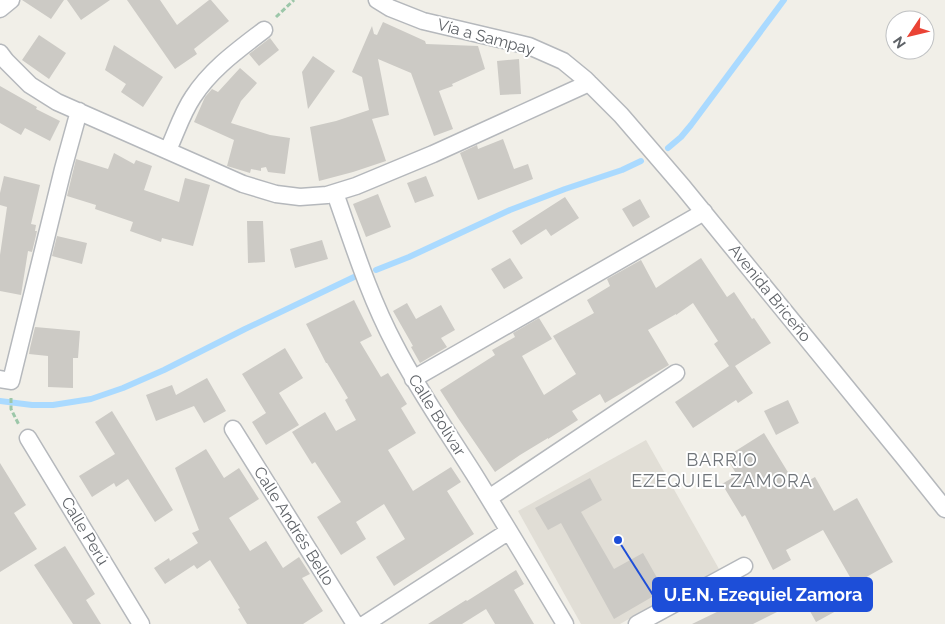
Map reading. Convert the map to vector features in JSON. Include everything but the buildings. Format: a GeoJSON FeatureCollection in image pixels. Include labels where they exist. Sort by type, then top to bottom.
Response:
{"type":"FeatureCollection","features":[{"type":"Feature","properties":{"kind":"street"},"geometry":{"type":"LineString","coordinates":[[0,9],[11,0]]}},
{"type":"Feature","properties":{"kind":"street","name":"Vía a Sampay"},"geometry":{"type":"LineString","coordinates":[[377,0],[390,8],[423,21],[529,46],[563,62],[589,83]]}},
{"type":"Feature","properties":{"kind":"street"},"geometry":{"type":"LineString","coordinates":[[168,150],[192,98],[210,74],[264,30]]}},
{"type":"Feature","properties":{"kind":"street"},"geometry":{"type":"LineString","coordinates":[[0,53],[30,85],[57,102],[243,184],[276,194],[300,197],[327,195],[356,186],[433,154],[589,83]]}},
{"type":"Feature","properties":{"kind":"street","name":"Avenida Briceño"},"geometry":{"type":"LineString","coordinates":[[589,83],[621,115],[704,212],[945,509]]}},
{"type":"Feature","properties":{"kind":"street"},"geometry":{"type":"LineString","coordinates":[[5,380],[80,111]]}},
{"type":"Feature","properties":{"kind":"street","name":"Calle Bolívar"},"geometry":{"type":"LineString","coordinates":[[335,193],[360,267],[394,344],[565,624]]}},
{"type":"Feature","properties":{"kind":"street"},"geometry":{"type":"LineString","coordinates":[[414,379],[704,212]]}},
{"type":"Feature","properties":{"kind":"street"},"geometry":{"type":"LineString","coordinates":[[489,498],[676,373]]}},
{"type":"Feature","properties":{"kind":"street","name":"Calle Andrés Bello"},"geometry":{"type":"LineString","coordinates":[[233,429],[355,624]]}},
{"type":"Feature","properties":{"kind":"street","name":"Calle Perú"},"geometry":{"type":"LineString","coordinates":[[28,438],[141,624]]}},
{"type":"Feature","properties":{"kind":"street"},"geometry":{"type":"LineString","coordinates":[[365,624],[509,531]]}},
{"type":"Feature","properties":{"kind":"street"},"geometry":{"type":"LineString","coordinates":[[637,624],[744,566]]}},
{"type":"Feature","properties":{"kind":"path"},"geometry":{"type":"LineString","coordinates":[[264,30],[294,0]]}},
{"type":"Feature","properties":{"kind":"path"},"geometry":{"type":"LineString","coordinates":[[5,380],[11,409],[28,438]]}},
{"type":"Feature","properties":{"kind":"shaded area"},"geometry":{"type":"Polygon","coordinates":[[[646,440],[719,569],[620,624],[581,624],[518,511],[646,440]]]}},
{"type":"Feature","properties":{"kind":"waterway"},"geometry":{"type":"LineString","coordinates":[[668,148],[691,125],[784,0]]}},
{"type":"Feature","properties":{"kind":"waterway"},"geometry":{"type":"LineString","coordinates":[[376,270],[409,257],[510,210],[622,170],[641,161]]}},
{"type":"Feature","properties":{"kind":"waterway"},"geometry":{"type":"LineString","coordinates":[[0,401],[32,405],[53,405],[91,399],[123,388],[164,370],[354,277]]}},
{"type":"Feature","properties":{"kind":"place","name":"U.E.N. Ezequiel Zamora"},"geometry":{"type":"Point","coordinates":[618,540]}},
{"type":"Feature","properties":{"kind":"district","name":"BARRIO EZEQUIEL ZAMORA"},"geometry":{"type":"Point","coordinates":[722,469]}}]}
